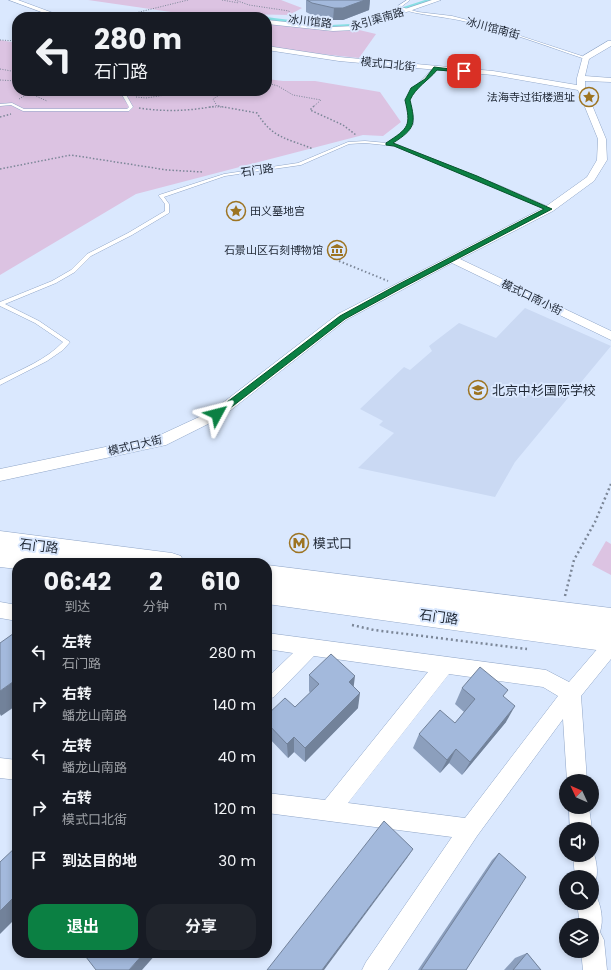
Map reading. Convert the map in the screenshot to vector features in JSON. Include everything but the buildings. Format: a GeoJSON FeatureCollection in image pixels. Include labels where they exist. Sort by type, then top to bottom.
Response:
{"type":"FeatureCollection","features":[{"type":"Feature","properties":{"kind":"highway","name":"石门路"},"geometry":{"type":"LineString","coordinates":[[0,541],[133,558]]}},
{"type":"Feature","properties":{"kind":"highway","name":"石门路"},"geometry":{"type":"LineString","coordinates":[[0,557],[12,559]]}},
{"type":"Feature","properties":{"kind":"highway","name":"石门路"},"geometry":{"type":"LineString","coordinates":[[272,576],[611,620]]}},
{"type":"Feature","properties":{"kind":"highway","name":"石门路"},"geometry":{"type":"LineString","coordinates":[[272,594],[611,640]]}},
{"type":"Feature","properties":{"kind":"street"},"geometry":{"type":"LineString","coordinates":[[12,0],[47,12]]}},
{"type":"Feature","properties":{"kind":"street","name":"冰川馆路"},"geometry":{"type":"LineString","coordinates":[[272,17],[337,24],[353,23],[417,0]]}},
{"type":"Feature","properties":{"kind":"street","name":"永引渠南路"},"geometry":{"type":"LineString","coordinates":[[272,23],[332,29],[356,28],[438,0]]}},
{"type":"Feature","properties":{"kind":"street"},"geometry":{"type":"LineString","coordinates":[[581,83],[586,58],[611,43]]}},
{"type":"Feature","properties":{"kind":"street","name":"模式口北街"},"geometry":{"type":"LineString","coordinates":[[272,49],[339,59],[493,73],[581,83],[611,80]]}},
{"type":"Feature","properties":{"kind":"street","name":"模式口大街"},"geometry":{"type":"LineString","coordinates":[[0,475],[161,441],[210,418],[342,318],[399,286],[549,209],[591,180],[602,160],[602,139],[581,83]]}},
{"type":"Feature","properties":{"kind":"street","name":"模式口南小街"},"geometry":{"type":"LineString","coordinates":[[452,259],[611,336]]}},
{"type":"Feature","properties":{"kind":"street"},"geometry":{"type":"LineString","coordinates":[[0,610],[12,611]]}},
{"type":"Feature","properties":{"kind":"street"},"geometry":{"type":"LineString","coordinates":[[272,642],[546,679],[571,693]]}},
{"type":"Feature","properties":{"kind":"street"},"geometry":{"type":"LineString","coordinates":[[374,970],[470,829],[571,693],[611,646]]}},
{"type":"Feature","properties":{"kind":"street"},"geometry":{"type":"LineString","coordinates":[[272,686],[311,647]]}},
{"type":"Feature","properties":{"kind":"street"},"geometry":{"type":"LineString","coordinates":[[329,811],[445,665]]}},
{"type":"Feature","properties":{"kind":"street"},"geometry":{"type":"LineString","coordinates":[[571,693],[577,774]]}},
{"type":"Feature","properties":{"kind":"street"},"geometry":{"type":"LineString","coordinates":[[0,768],[12,769]]}},
{"type":"Feature","properties":{"kind":"street"},"geometry":{"type":"LineString","coordinates":[[272,804],[470,829]]}},
{"type":"Feature","properties":{"kind":"street"},"geometry":{"type":"LineString","coordinates":[[594,958],[595,970]]}},
{"type":"Feature","properties":{"kind":"lane"},"geometry":{"type":"LineString","coordinates":[[398,7],[409,0]]}},
{"type":"Feature","properties":{"kind":"lane","name":"冰川馆南街"},"geometry":{"type":"LineString","coordinates":[[398,7],[406,10],[451,16],[521,35],[586,58]]}},
{"type":"Feature","properties":{"kind":"lane"},"geometry":{"type":"LineString","coordinates":[[388,144],[399,137],[411,125],[411,116],[407,100],[413,89],[426,80],[436,68]]}},
{"type":"Feature","properties":{"kind":"lane"},"geometry":{"type":"LineString","coordinates":[[0,105],[12,104],[23,110],[128,110],[131,107],[125,97]]}},
{"type":"Feature","properties":{"kind":"lane","name":"石门路"},"geometry":{"type":"LineString","coordinates":[[0,304],[54,282],[73,271],[88,255],[130,234],[167,212],[167,204],[161,196],[218,176],[299,164],[348,143],[365,142],[395,145],[473,176],[549,209]]}},
{"type":"Feature","properties":{"kind":"lane"},"geometry":{"type":"LineString","coordinates":[[0,304],[37,322],[67,342],[61,348],[31,367],[0,383]]}},
{"type":"Feature","properties":{"kind":"path"},"geometry":{"type":"LineString","coordinates":[[139,12],[188,0]]}},
{"type":"Feature","properties":{"kind":"path"},"geometry":{"type":"LineString","coordinates":[[222,0],[289,11],[290,13],[284,18]]}},
{"type":"Feature","properties":{"kind":"path"},"geometry":{"type":"LineString","coordinates":[[235,0],[241,3]]}},
{"type":"Feature","properties":{"kind":"path"},"geometry":{"type":"LineString","coordinates":[[0,40],[12,41]]}},
{"type":"Feature","properties":{"kind":"path"},"geometry":{"type":"LineString","coordinates":[[0,69],[12,71]]}},
{"type":"Feature","properties":{"kind":"path"},"geometry":{"type":"LineString","coordinates":[[0,80],[12,81]]}},
{"type":"Feature","properties":{"kind":"path"},"geometry":{"type":"LineString","coordinates":[[272,84],[278,86],[292,96],[320,100],[310,110],[328,119],[344,124],[365,142]]}},
{"type":"Feature","properties":{"kind":"path"},"geometry":{"type":"LineString","coordinates":[[125,97],[146,98],[159,96]]}},
{"type":"Feature","properties":{"kind":"path"},"geometry":{"type":"LineString","coordinates":[[217,106],[213,99],[218,96]]}},
{"type":"Feature","properties":{"kind":"path"},"geometry":{"type":"LineString","coordinates":[[131,107],[160,111],[193,110],[217,106],[257,113],[264,126],[273,134],[301,143],[324,154]]}},
{"type":"Feature","properties":{"kind":"path"},"geometry":{"type":"LineString","coordinates":[[0,169],[70,155],[166,170],[204,172],[218,176]]}},
{"type":"Feature","properties":{"kind":"path"},"geometry":{"type":"LineString","coordinates":[[339,261],[399,286]]}},
{"type":"Feature","properties":{"kind":"path"},"geometry":{"type":"LineString","coordinates":[[561,613],[574,560],[595,522],[611,484]]}},
{"type":"Feature","properties":{"kind":"shaded area"},"geometry":{"type":"Polygon","coordinates":[[[88,0],[281,0],[302,8],[289,15],[272,15],[272,12],[171,12],[88,0]]]}},
{"type":"Feature","properties":{"kind":"shaded area"},"geometry":{"type":"Polygon","coordinates":[[[272,23],[355,29],[376,34],[359,58],[302,52],[272,47],[272,23]]]}},
{"type":"Feature","properties":{"kind":"shaded area"},"geometry":{"type":"Polygon","coordinates":[[[0,40],[12,42],[12,96],[272,96],[272,80],[315,81],[380,92],[401,122],[383,136],[363,135],[136,194],[0,275],[0,40]]]}},
{"type":"Feature","properties":{"kind":"shaded area","name":"北京中杉国际学校"},"geometry":{"type":"Polygon","coordinates":[[[525,308],[611,346],[515,462],[495,497],[358,468],[394,433],[379,425],[383,421],[360,409],[404,367],[410,370],[432,351],[429,346],[459,323],[496,338],[525,308]]]}},
{"type":"Feature","properties":{"kind":"shaded area"},"geometry":{"type":"Polygon","coordinates":[[[606,541],[611,544],[611,575],[592,565],[606,541]]]}},
{"type":"Feature","properties":{"kind":"waterway"},"geometry":{"type":"LineString","coordinates":[[272,20],[330,27],[352,26],[432,0]]}},
{"type":"Feature","properties":{"kind":"place","name":"法海寺过街楼遗址"},"geometry":{"type":"Point","coordinates":[589,97]}},
{"type":"Feature","properties":{"kind":"place","name":"田义墓地宫"},"geometry":{"type":"Point","coordinates":[236,211]}},
{"type":"Feature","properties":{"kind":"place","name":"石景山区石刻博物馆"},"geometry":{"type":"Point","coordinates":[337,250]}},
{"type":"Feature","properties":{"kind":"place","name":"北京中杉国际学校"},"geometry":{"type":"Point","coordinates":[478,390]}},
{"type":"Feature","properties":{"kind":"place","name":"模式口"},"geometry":{"type":"Point","coordinates":[299,543]}},
{"type":"Feature","properties":{"kind":"route"},"geometry":{"type":"LineString","coordinates":[[217,414],[342,318],[399,286],[549,209],[475,177],[395,145],[388,144],[399,137],[411,125],[411,116],[407,100],[413,89],[426,80],[436,68],[464,71]]}}]}
